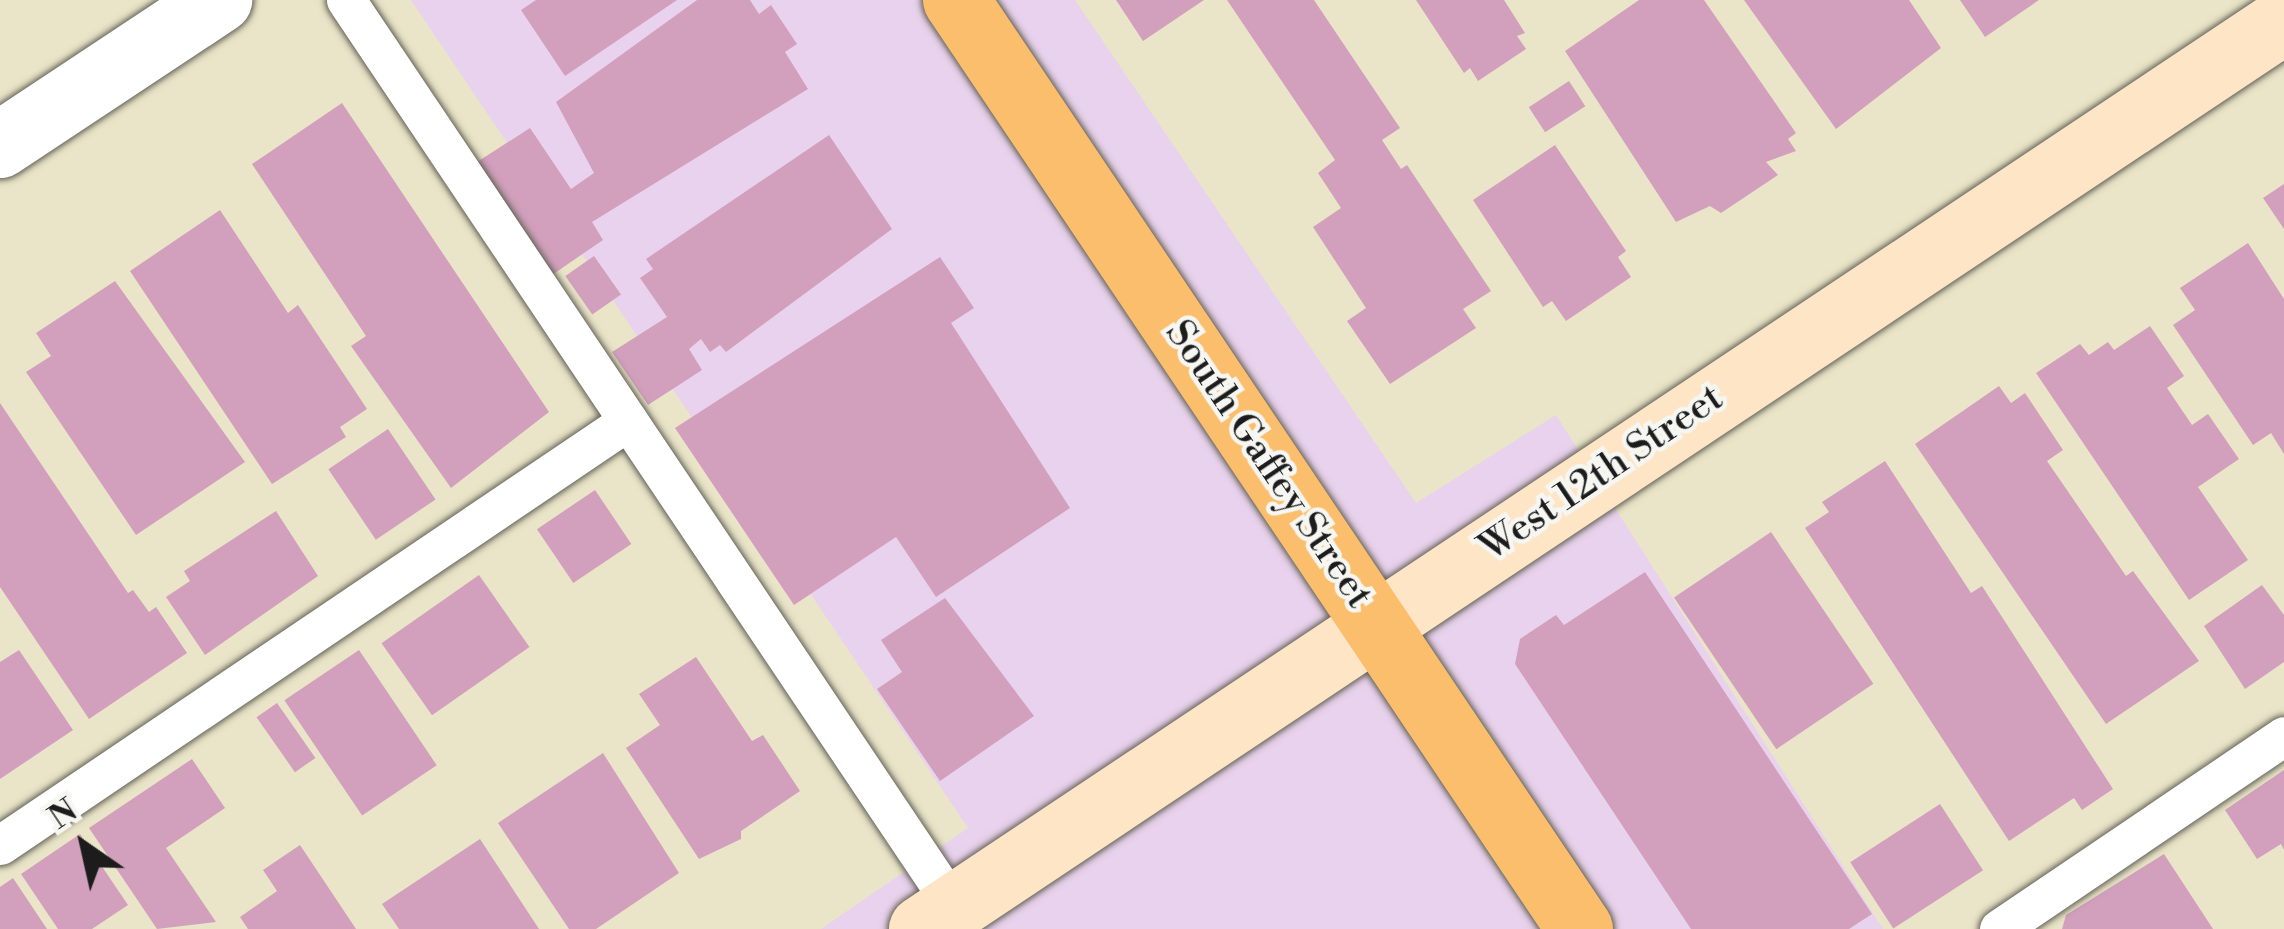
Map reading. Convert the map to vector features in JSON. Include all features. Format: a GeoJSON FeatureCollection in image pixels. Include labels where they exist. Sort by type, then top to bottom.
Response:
{"type":"FeatureCollection","features":[{"type":"Feature","properties":{"kind":"main road","name":"South Gaffey Street"},"geometry":{"type":"LineString","coordinates":[[956,0],[1580,929]]}},
{"type":"Feature","properties":{"kind":"street"},"geometry":{"type":"LineString","coordinates":[[0,145],[219,0]]}},
{"type":"Feature","properties":{"kind":"street","name":"West 12th Street"},"geometry":{"type":"LineString","coordinates":[[938,918],[2284,21]]}},
{"type":"Feature","properties":{"kind":"lane"},"geometry":{"type":"LineString","coordinates":[[346,0],[628,422],[938,918]]}},
{"type":"Feature","properties":{"kind":"lane"},"geometry":{"type":"LineString","coordinates":[[0,845],[628,422]]}},
{"type":"Feature","properties":{"kind":"lane"},"geometry":{"type":"LineString","coordinates":[[1999,929],[2284,736]]}},
{"type":"Feature","properties":{"kind":"shaded area"},"geometry":{"type":"Polygon","coordinates":[[[411,0],[1075,0],[1416,503],[1556,415],[1883,929],[821,929],[968,828],[411,0]]]}},
{"type":"Feature","properties":{"kind":"building"},"geometry":{"type":"Polygon","coordinates":[[[536,0],[677,0],[565,76],[521,10],[536,0]]]}},
{"type":"Feature","properties":{"kind":"building"},"geometry":{"type":"Polygon","coordinates":[[[697,0],[750,0],[759,14],[771,5],[797,44],[785,52],[808,89],[592,222],[603,240],[549,277],[474,164],[530,128],[571,189],[594,173],[556,102],[697,0]]]}},
{"type":"Feature","properties":{"kind":"building"},"geometry":{"type":"Polygon","coordinates":[[[1116,0],[1204,0],[1143,41],[1116,0]]]}},
{"type":"Feature","properties":{"kind":"building"},"geometry":{"type":"Polygon","coordinates":[[[1227,0],[1314,0],[1400,128],[1382,140],[1401,169],[1407,165],[1491,291],[1463,309],[1476,328],[1390,384],[1347,321],[1366,308],[1313,227],[1341,208],[1318,173],[1335,160],[1227,0]]]}},
{"type":"Feature","properties":{"kind":"building"},"geometry":{"type":"Polygon","coordinates":[[[1416,0],[1504,0],[1525,33],[1517,36],[1526,49],[1478,81],[1470,68],[1464,73],[1416,0]]]}},
{"type":"Feature","properties":{"kind":"building"},"geometry":{"type":"Polygon","coordinates":[[[1639,0],[1704,0],[1796,133],[1788,139],[1796,151],[1766,162],[1778,175],[1721,213],[1710,206],[1676,222],[1565,51],[1639,0]]]}},
{"type":"Feature","properties":{"kind":"building"},"geometry":{"type":"Polygon","coordinates":[[[1744,0],[1909,0],[1941,48],[1836,129],[1744,0]]]}},
{"type":"Feature","properties":{"kind":"building"},"geometry":{"type":"Polygon","coordinates":[[[1960,0],[2039,0],[1985,37],[1960,0]]]}},
{"type":"Feature","properties":{"kind":"building"},"geometry":{"type":"Polygon","coordinates":[[[1569,81],[1585,106],[1545,132],[1529,107],[1569,81]]]}},
{"type":"Feature","properties":{"kind":"building"},"geometry":{"type":"Polygon","coordinates":[[[342,103],[549,412],[451,488],[351,346],[366,336],[252,164],[342,103]]]}},
{"type":"Feature","properties":{"kind":"building"},"geometry":{"type":"Polygon","coordinates":[[[829,135],[892,229],[726,352],[720,345],[710,352],[701,339],[689,349],[702,370],[648,405],[612,352],[667,317],[640,278],[653,269],[646,259],[829,135]]]}},
{"type":"Feature","properties":{"kind":"building"},"geometry":{"type":"Polygon","coordinates":[[[1555,145],[1626,251],[1618,257],[1631,277],[1566,321],[1552,301],[1543,307],[1473,200],[1555,145]]]}},
{"type":"Feature","properties":{"kind":"building"},"geometry":{"type":"Polygon","coordinates":[[[2284,184],[2284,229],[2263,198],[2284,184]]]}},
{"type":"Feature","properties":{"kind":"building"},"geometry":{"type":"Polygon","coordinates":[[[220,210],[288,313],[298,305],[367,409],[340,427],[346,437],[272,484],[130,271],[220,210]]]}},
{"type":"Feature","properties":{"kind":"building"},"geometry":{"type":"Polygon","coordinates":[[[2248,243],[2284,299],[2284,454],[2271,433],[2253,445],[2173,325],[2195,310],[2180,288],[2248,243]]]}},
{"type":"Feature","properties":{"kind":"building"},"geometry":{"type":"Polygon","coordinates":[[[594,256],[621,295],[592,315],[565,276],[594,256]]]}},
{"type":"Feature","properties":{"kind":"building"},"geometry":{"type":"Polygon","coordinates":[[[940,257],[974,308],[951,323],[1070,508],[936,597],[896,537],[794,605],[675,428],[940,257]]]}},
{"type":"Feature","properties":{"kind":"building"},"geometry":{"type":"Polygon","coordinates":[[[115,281],[245,462],[136,535],[26,372],[51,356],[36,333],[115,281]]]}},
{"type":"Feature","properties":{"kind":"building"},"geometry":{"type":"Polygon","coordinates":[[[2150,326],[2184,376],[2167,388],[2192,425],[2208,414],[2239,459],[2198,487],[2248,560],[2189,600],[2036,373],[2080,344],[2089,355],[2108,342],[2114,350],[2150,326]]]}},
{"type":"Feature","properties":{"kind":"building"},"geometry":{"type":"Polygon","coordinates":[[[1999,386],[2011,403],[2025,393],[2063,450],[2047,461],[2126,576],[2133,571],[2199,661],[2106,724],[1915,444],[1999,386]]]}},
{"type":"Feature","properties":{"kind":"building"},"geometry":{"type":"Polygon","coordinates":[[[0,403],[128,593],[133,590],[149,612],[156,607],[187,653],[89,719],[0,587],[0,403]]]}},
{"type":"Feature","properties":{"kind":"building"},"geometry":{"type":"Polygon","coordinates":[[[388,429],[436,499],[376,540],[328,469],[388,429]]]}},
{"type":"Feature","properties":{"kind":"building"},"geometry":{"type":"Polygon","coordinates":[[[1885,461],[1971,593],[1982,586],[2113,789],[2082,810],[2074,798],[2009,841],[1805,528],[1829,512],[1822,502],[1885,461]]]}},
{"type":"Feature","properties":{"kind":"building"},"geometry":{"type":"Polygon","coordinates":[[[595,490],[631,544],[573,583],[537,529],[595,490]]]}},
{"type":"Feature","properties":{"kind":"building"},"geometry":{"type":"Polygon","coordinates":[[[276,511],[318,576],[205,655],[166,597],[190,581],[184,571],[276,511]]]}},
{"type":"Feature","properties":{"kind":"building"},"geometry":{"type":"Polygon","coordinates":[[[1771,532],[1873,684],[1776,749],[1674,597],[1771,532]]]}},
{"type":"Feature","properties":{"kind":"building"},"geometry":{"type":"Polygon","coordinates":[[[1645,572],[1872,914],[1849,929],[1691,929],[1515,664],[1520,639],[1556,615],[1564,625],[1645,572]]]}},
{"type":"Feature","properties":{"kind":"building"},"geometry":{"type":"Polygon","coordinates":[[[479,575],[529,647],[432,715],[382,643],[479,575]]]}},
{"type":"Feature","properties":{"kind":"building"},"geometry":{"type":"Polygon","coordinates":[[[2262,585],[2284,615],[2284,662],[2245,689],[2204,626],[2262,585]]]}},
{"type":"Feature","properties":{"kind":"building"},"geometry":{"type":"Polygon","coordinates":[[[945,598],[1034,716],[940,781],[877,689],[902,672],[881,640],[945,598]]]}},
{"type":"Feature","properties":{"kind":"building"},"geometry":{"type":"Polygon","coordinates":[[[19,650],[73,730],[0,779],[0,662],[19,650]]]}},
{"type":"Feature","properties":{"kind":"building"},"geometry":{"type":"Polygon","coordinates":[[[359,650],[437,765],[362,816],[284,700],[359,650]]]}},
{"type":"Feature","properties":{"kind":"building"},"geometry":{"type":"Polygon","coordinates":[[[696,657],[752,741],[763,735],[800,791],[741,831],[741,839],[699,859],[626,748],[660,725],[639,694],[696,657]]]}},
{"type":"Feature","properties":{"kind":"building"},"geometry":{"type":"Polygon","coordinates":[[[277,703],[315,758],[295,772],[257,717],[277,703]]]}},
{"type":"Feature","properties":{"kind":"building"},"geometry":{"type":"Polygon","coordinates":[[[603,753],[679,873],[596,929],[569,929],[498,823],[603,753]]]}},
{"type":"Feature","properties":{"kind":"building"},"geometry":{"type":"Polygon","coordinates":[[[192,759],[225,808],[166,848],[216,922],[157,929],[89,828],[192,759]]]}},
{"type":"Feature","properties":{"kind":"building"},"geometry":{"type":"Polygon","coordinates":[[[2284,770],[2284,850],[2281,844],[2257,859],[2225,810],[2284,770]]]}},
{"type":"Feature","properties":{"kind":"building"},"geometry":{"type":"Polygon","coordinates":[[[1940,804],[1983,870],[1893,929],[1850,862],[1940,804]]]}},
{"type":"Feature","properties":{"kind":"building"},"geometry":{"type":"Polygon","coordinates":[[[80,834],[128,905],[92,929],[58,929],[21,874],[80,834]]]}},
{"type":"Feature","properties":{"kind":"building"},"geometry":{"type":"Polygon","coordinates":[[[480,839],[539,929],[399,929],[382,904],[480,839]]]}},
{"type":"Feature","properties":{"kind":"building"},"geometry":{"type":"Polygon","coordinates":[[[300,845],[356,929],[248,929],[240,917],[277,891],[263,870],[300,845]]]}},
{"type":"Feature","properties":{"kind":"building"},"geometry":{"type":"Polygon","coordinates":[[[2164,854],[2213,929],[2062,929],[2066,915],[2164,854]]]}},
{"type":"Feature","properties":{"kind":"building"},"geometry":{"type":"Polygon","coordinates":[[[13,878],[47,929],[0,929],[0,887],[13,878]]]}}]}
